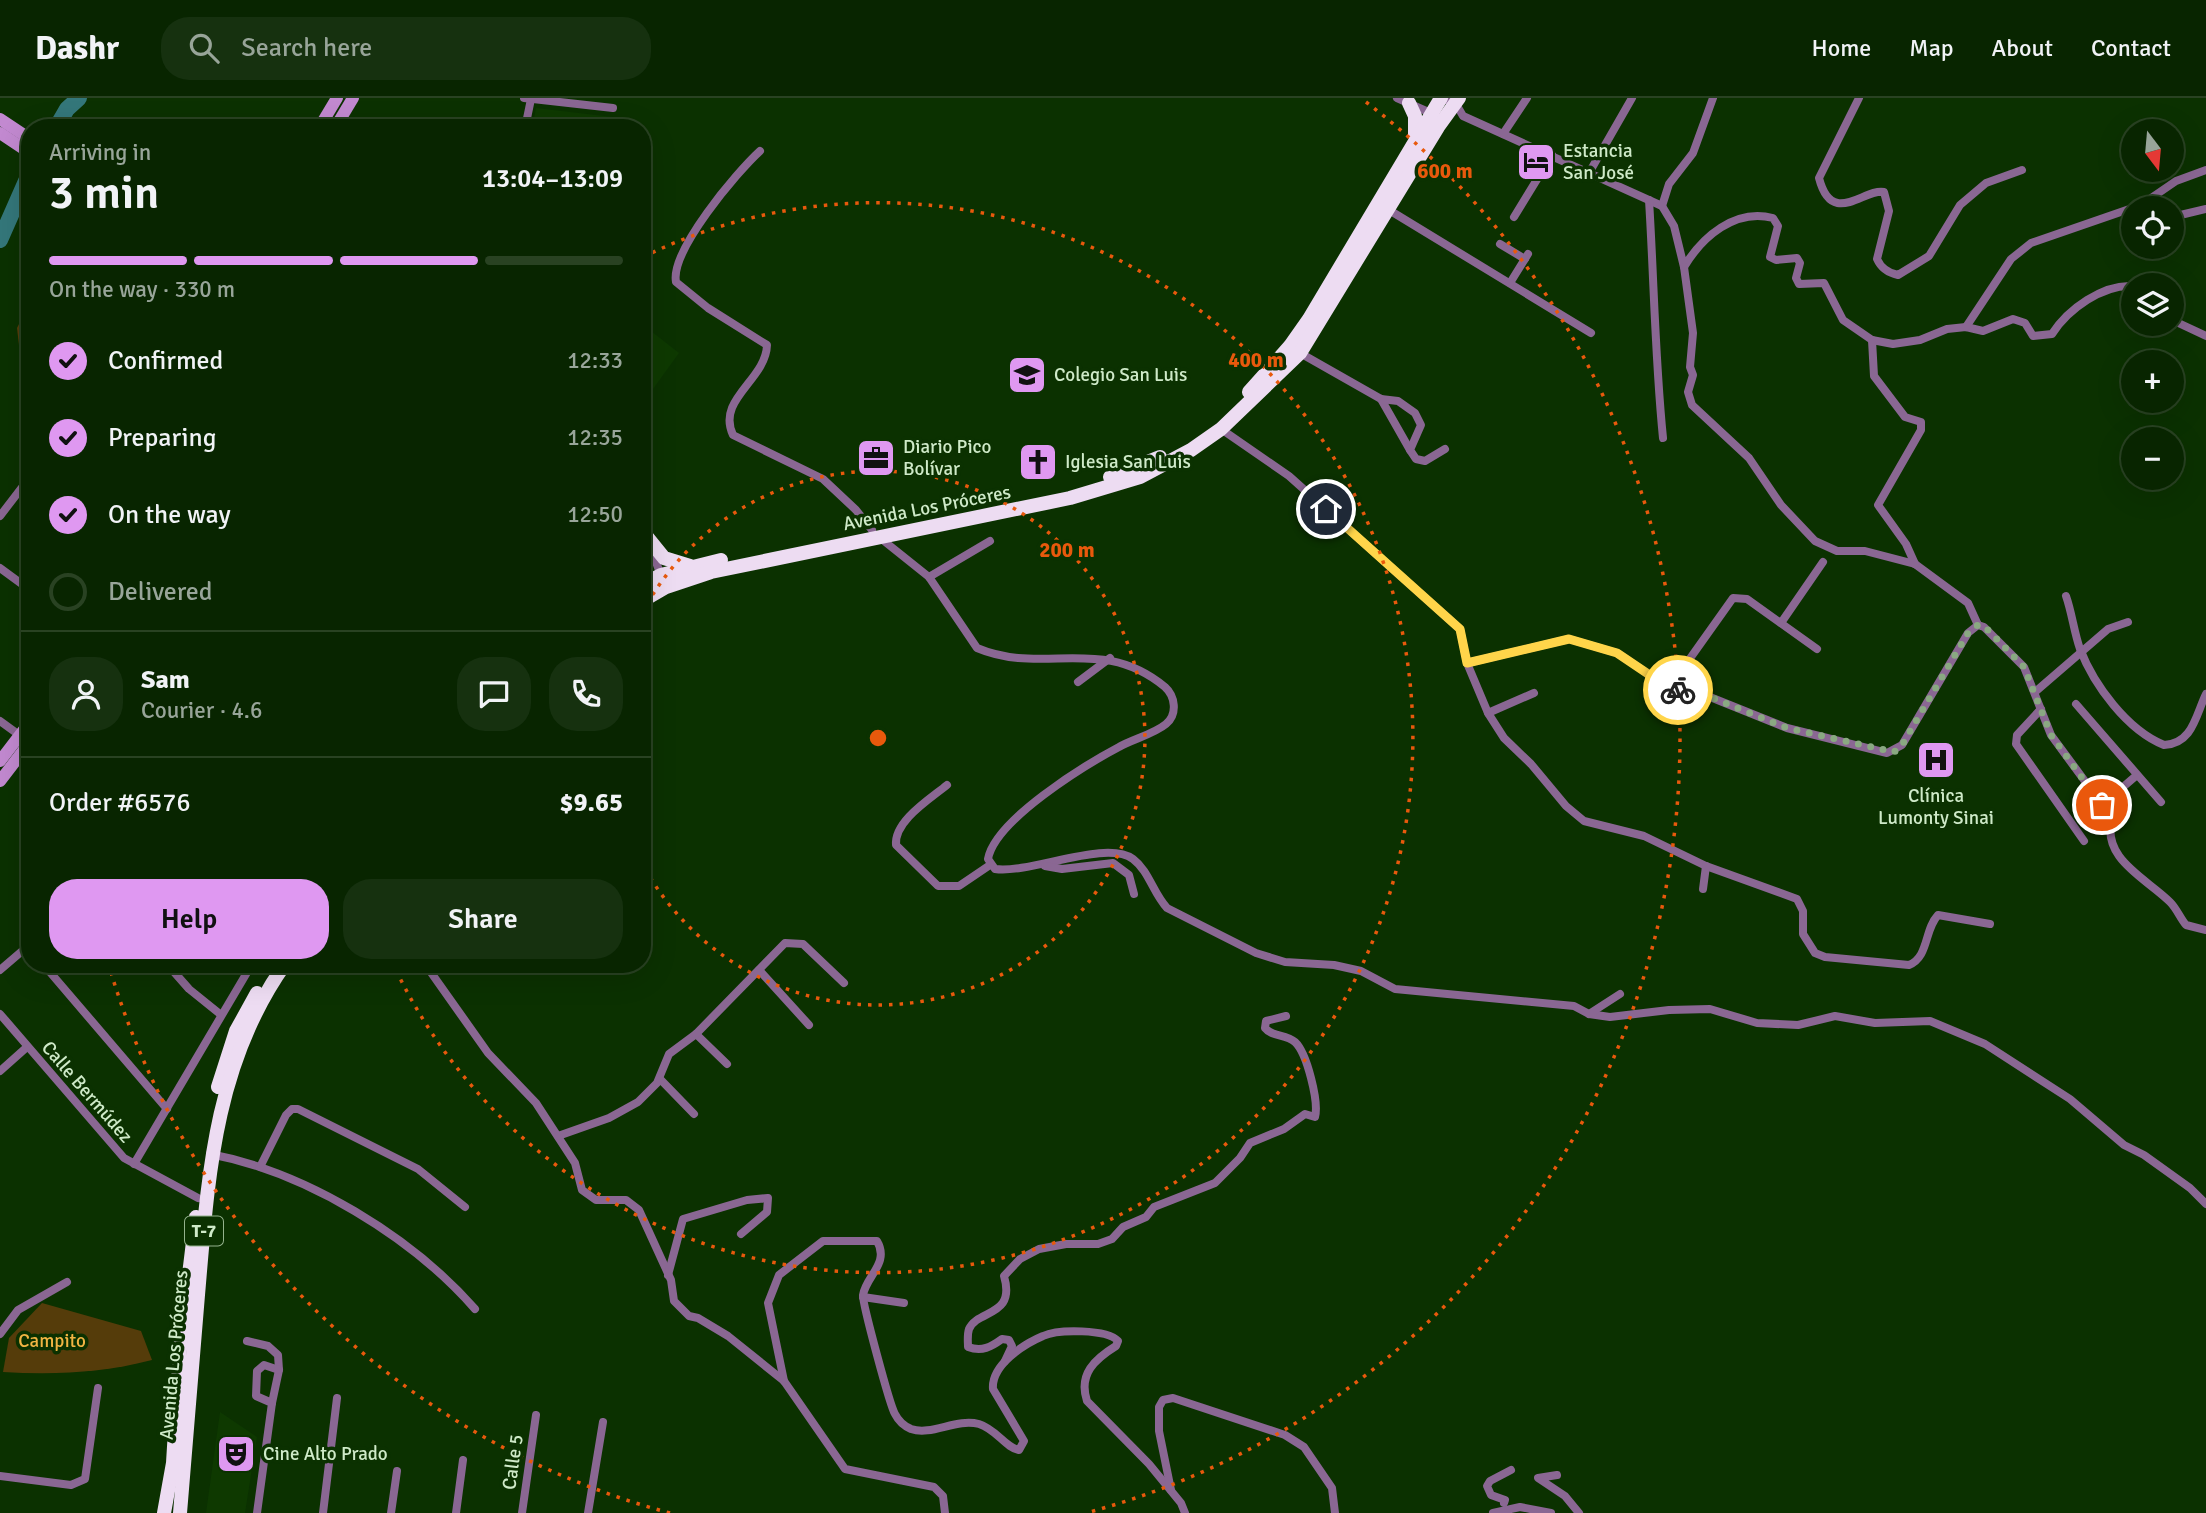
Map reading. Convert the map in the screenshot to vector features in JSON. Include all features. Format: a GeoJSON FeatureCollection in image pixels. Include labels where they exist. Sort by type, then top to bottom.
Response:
{"type":"FeatureCollection","features":[{"type":"Feature","properties":{"kind":"highway","name":"Avenida Los Próceres"},"geometry":{"type":"LineString","coordinates":[[651,583],[711,572],[1100,482],[1163,455],[1216,422],[1248,393],[1290,346],[1441,98]]}},
{"type":"Feature","properties":{"kind":"highway"},"geometry":{"type":"LineString","coordinates":[[1403,101],[1416,121],[1415,141]]}},
{"type":"Feature","properties":{"kind":"highway","name":"Avenida Los Próceres"},"geometry":{"type":"LineString","coordinates":[[651,592],[663,581],[692,566],[1012,511],[1115,485],[1172,461],[1221,429],[1300,353],[1445,119],[1459,106]]}},
{"type":"Feature","properties":{"kind":"highway"},"geometry":{"type":"LineString","coordinates":[[651,540],[664,558],[692,566]]}},
{"type":"Feature","properties":{"kind":"highway","name":"Avenida Los Próceres"},"geometry":{"type":"LineString","coordinates":[[164,1513],[173,1463],[180,1349],[211,1115],[236,1031],[268,973]]}},
{"type":"Feature","properties":{"kind":"highway","name":"Avenida Los Próceres"},"geometry":{"type":"LineString","coordinates":[[180,1513],[211,1154],[227,1085],[262,1001],[279,973]]}},
{"type":"Feature","properties":{"kind":"street"},"geometry":{"type":"LineString","coordinates":[[340,119],[353,98]]}},
{"type":"Feature","properties":{"kind":"street"},"geometry":{"type":"LineString","coordinates":[[1441,98],[1459,106],[1503,134],[1662,206],[1674,226],[1684,267],[1693,333],[1690,367],[1693,376],[1688,393],[1692,405],[1749,458],[1781,505],[1815,541],[1837,551],[1865,551],[1902,563],[1914,564],[1968,603],[1978,625]]}},
{"type":"Feature","properties":{"kind":"street"},"geometry":{"type":"LineString","coordinates":[[1503,134],[1527,98]]}},
{"type":"Feature","properties":{"kind":"street"},"geometry":{"type":"LineString","coordinates":[[1589,173],[1632,98]]}},
{"type":"Feature","properties":{"kind":"street"},"geometry":{"type":"LineString","coordinates":[[1662,206],[1669,184],[1693,153],[1713,98]]}},
{"type":"Feature","properties":{"kind":"street"},"geometry":{"type":"LineString","coordinates":[[1859,98],[1823,164],[1819,178],[1826,193],[1837,202],[1847,204],[1870,193],[1884,192],[1889,211],[1877,259],[1880,266],[1891,274],[1898,275],[1929,256],[1960,205],[1986,183],[2022,170]]}},
{"type":"Feature","properties":{"kind":"street"},"geometry":{"type":"LineString","coordinates":[[526,119],[527,99],[573,101],[613,108]]}},
{"type":"Feature","properties":{"kind":"street"},"geometry":{"type":"LineString","coordinates":[[324,119],[334,100]]}},
{"type":"Feature","properties":{"kind":"street"},"geometry":{"type":"LineString","coordinates":[[1403,101],[1445,119]]}},
{"type":"Feature","properties":{"kind":"street"},"geometry":{"type":"LineString","coordinates":[[0,119],[21,133]]}},
{"type":"Feature","properties":{"kind":"street"},"geometry":{"type":"LineString","coordinates":[[0,133],[21,147]]}},
{"type":"Feature","properties":{"kind":"street"},"geometry":{"type":"LineString","coordinates":[[761,151],[719,195],[677,263],[676,282],[708,308],[767,345],[760,366],[729,412],[727,423],[733,435],[822,479],[856,510],[875,533],[929,576],[977,648],[1012,658],[1110,658],[1153,677],[1169,690],[1174,714],[1166,724],[1116,748],[1054,788],[1010,825],[990,849],[990,865]]}},
{"type":"Feature","properties":{"kind":"street"},"geometry":{"type":"LineString","coordinates":[[1514,217],[1552,155]]}},
{"type":"Feature","properties":{"kind":"street"},"geometry":{"type":"LineString","coordinates":[[2156,196],[2176,181],[2206,170]]}},
{"type":"Feature","properties":{"kind":"street"},"geometry":{"type":"LineString","coordinates":[[1649,200],[1658,328],[1654,356],[1663,438]]}},
{"type":"Feature","properties":{"kind":"street"},"geometry":{"type":"LineString","coordinates":[[1389,209],[1591,333]]}},
{"type":"Feature","properties":{"kind":"street"},"geometry":{"type":"LineString","coordinates":[[2184,214],[2206,209]]}},
{"type":"Feature","properties":{"kind":"street"},"geometry":{"type":"LineString","coordinates":[[1966,327],[2011,259],[2031,243],[2121,214]]}},
{"type":"Feature","properties":{"kind":"street"},"geometry":{"type":"LineString","coordinates":[[1684,267],[1704,238],[1722,226],[1746,219],[1773,218],[1778,226],[1770,257],[1776,260],[1797,258],[1800,263],[1796,278],[1798,284],[1824,283],[1843,320],[1872,340],[1905,344],[1947,329],[1966,327],[1983,331],[2013,319],[2025,324],[2033,337],[2044,337],[2052,334],[2064,315],[2112,288],[2121,287]]}},
{"type":"Feature","properties":{"kind":"street"},"geometry":{"type":"LineString","coordinates":[[1500,244],[1526,256],[1510,283]]}},
{"type":"Feature","properties":{"kind":"street"},"geometry":{"type":"LineString","coordinates":[[2184,326],[2206,337]]}},
{"type":"Feature","properties":{"kind":"street"},"geometry":{"type":"LineString","coordinates":[[1872,340],[1874,376],[1905,417],[1921,422],[1921,429],[1878,505],[1881,514],[1906,544],[1914,564]]}},
{"type":"Feature","properties":{"kind":"street"},"geometry":{"type":"LineString","coordinates":[[1300,353],[1381,399],[1398,401],[1415,414],[1421,425],[1410,450]]}},
{"type":"Feature","properties":{"kind":"street"},"geometry":{"type":"LineString","coordinates":[[1381,399],[1416,459],[1425,461],[1445,449]]}},
{"type":"Feature","properties":{"kind":"street"},"geometry":{"type":"LineString","coordinates":[[1221,429],[1289,476],[1460,629],[1467,663],[1488,713],[1504,738],[1531,764],[1566,806],[1584,821],[1644,836],[1706,866],[1797,899],[1803,911],[1804,934],[1815,953],[1825,957],[1909,965],[1920,957],[1931,924],[1938,915],[1990,924]]}},
{"type":"Feature","properties":{"kind":"street"},"geometry":{"type":"LineString","coordinates":[[0,516],[21,489]]}},
{"type":"Feature","properties":{"kind":"street"},"geometry":{"type":"LineString","coordinates":[[929,576],[990,541]]}},
{"type":"Feature","properties":{"kind":"street"},"geometry":{"type":"LineString","coordinates":[[651,548],[663,581]]}},
{"type":"Feature","properties":{"kind":"street"},"geometry":{"type":"LineString","coordinates":[[1781,624],[1823,562]]}},
{"type":"Feature","properties":{"kind":"street"},"geometry":{"type":"LineString","coordinates":[[0,568],[21,583]]}},
{"type":"Feature","properties":{"kind":"street"},"geometry":{"type":"LineString","coordinates":[[2066,596],[2081,651],[2095,677],[2122,712],[2147,736],[2164,745],[2176,743],[2189,733],[2206,694]]}},
{"type":"Feature","properties":{"kind":"street"},"geometry":{"type":"LineString","coordinates":[[1669,688],[1734,598],[1747,599],[1817,649]]}},
{"type":"Feature","properties":{"kind":"street"},"geometry":{"type":"LineString","coordinates":[[2035,692],[2113,626],[2128,622]]}},
{"type":"Feature","properties":{"kind":"street"},"geometry":{"type":"LineString","coordinates":[[1467,663],[1569,639],[1617,653],[1669,688],[1705,695],[1787,728],[1894,752],[1902,745],[1968,633],[1978,625],[1984,626],[2024,667],[2051,735],[2112,818],[2108,831],[2116,854],[2148,886],[2173,905],[2186,925],[2206,930]]}},
{"type":"Feature","properties":{"kind":"street"},"geometry":{"type":"LineString","coordinates":[[1078,682],[1110,658]]}},
{"type":"Feature","properties":{"kind":"street"},"geometry":{"type":"LineString","coordinates":[[1488,713],[1534,693]]}},
{"type":"Feature","properties":{"kind":"street"},"geometry":{"type":"LineString","coordinates":[[2076,704],[2161,802]]}},
{"type":"Feature","properties":{"kind":"street"},"geometry":{"type":"LineString","coordinates":[[2041,709],[2017,735],[2016,744],[2084,841]]}},
{"type":"Feature","properties":{"kind":"street"},"geometry":{"type":"LineString","coordinates":[[0,721],[21,737]]}},
{"type":"Feature","properties":{"kind":"street"},"geometry":{"type":"LineString","coordinates":[[0,761],[21,745]]}},
{"type":"Feature","properties":{"kind":"street"},"geometry":{"type":"LineString","coordinates":[[0,781],[21,750]]}},
{"type":"Feature","properties":{"kind":"street"},"geometry":{"type":"LineString","coordinates":[[2102,805],[2137,775]]}},
{"type":"Feature","properties":{"kind":"street"},"geometry":{"type":"LineString","coordinates":[[947,785],[904,823],[895,836],[896,845],[938,886],[959,886],[990,865]]}},
{"type":"Feature","properties":{"kind":"street"},"geometry":{"type":"LineString","coordinates":[[990,865],[1006,870],[1095,854],[1122,853],[1135,860],[1167,908],[1256,953],[1285,962],[1335,965],[1361,971],[1395,989],[1574,1006],[1589,1014],[1610,1017],[1669,1010],[1710,1009],[1757,1023],[1798,1025],[1835,1016],[1875,1023],[1930,1021],[1985,1044],[2059,1092],[2124,1145],[2190,1188],[2206,1204]]}},
{"type":"Feature","properties":{"kind":"street"},"geometry":{"type":"LineString","coordinates":[[1042,865],[1062,869],[1114,863],[1129,875],[1134,894]]}},
{"type":"Feature","properties":{"kind":"street"},"geometry":{"type":"LineString","coordinates":[[1703,889],[1706,866]]}},
{"type":"Feature","properties":{"kind":"street"},"geometry":{"type":"LineString","coordinates":[[558,1136],[609,1118],[628,1108],[660,1079],[669,1054],[696,1034],[785,943],[797,942],[844,983]]}},
{"type":"Feature","properties":{"kind":"street"},"geometry":{"type":"LineString","coordinates":[[0,970],[21,952]]}},
{"type":"Feature","properties":{"kind":"street"},"geometry":{"type":"LineString","coordinates":[[759,970],[809,1025]]}},
{"type":"Feature","properties":{"kind":"street"},"geometry":{"type":"LineString","coordinates":[[51,973],[167,1109]]}},
{"type":"Feature","properties":{"kind":"street"},"geometry":{"type":"LineString","coordinates":[[174,973],[220,1014]]}},
{"type":"Feature","properties":{"kind":"street"},"geometry":{"type":"LineString","coordinates":[[134,1164],[246,973]]}},
{"type":"Feature","properties":{"kind":"street"},"geometry":{"type":"LineString","coordinates":[[431,973],[488,1053],[536,1103],[575,1163],[582,1189],[589,1197],[625,1200],[639,1210],[668,1275],[672,1298],[687,1314],[727,1336],[770,1373],[784,1381]]}},
{"type":"Feature","properties":{"kind":"street"},"geometry":{"type":"LineString","coordinates":[[1589,1014],[1620,994]]}},
{"type":"Feature","properties":{"kind":"street","name":"Calle Bermúdez"},"geometry":{"type":"LineString","coordinates":[[0,1014],[124,1158],[198,1198]]}},
{"type":"Feature","properties":{"kind":"street"},"geometry":{"type":"LineString","coordinates":[[945,1513],[943,1496],[934,1487],[845,1469],[784,1381],[768,1303],[779,1275],[823,1241],[877,1241],[881,1247],[879,1265],[863,1297],[895,1414],[902,1424],[912,1429],[971,1423],[994,1431],[1014,1450],[1024,1447],[1024,1441],[993,1389],[992,1380],[1012,1346],[1009,1340],[1002,1339],[984,1349],[971,1349],[968,1347],[968,1333],[972,1325],[1002,1303],[1006,1293],[1004,1276],[1020,1259],[1045,1247],[1098,1244],[1112,1239],[1123,1227],[1146,1217],[1154,1207],[1221,1178],[1257,1139],[1284,1129],[1304,1114],[1315,1117],[1313,1087],[1302,1052],[1293,1041],[1268,1032],[1265,1028],[1266,1021],[1286,1016]]}},
{"type":"Feature","properties":{"kind":"street"},"geometry":{"type":"LineString","coordinates":[[696,1034],[727,1064]]}},
{"type":"Feature","properties":{"kind":"street"},"geometry":{"type":"LineString","coordinates":[[0,1071],[27,1046]]}},
{"type":"Feature","properties":{"kind":"street"},"geometry":{"type":"LineString","coordinates":[[660,1079],[694,1114]]}},
{"type":"Feature","properties":{"kind":"street"},"geometry":{"type":"LineString","coordinates":[[260,1167],[286,1115],[292,1109],[298,1109],[418,1169],[465,1208]]}},
{"type":"Feature","properties":{"kind":"street"},"geometry":{"type":"LineString","coordinates":[[211,1154],[260,1167],[386,1228],[435,1268],[475,1309]]}},
{"type":"Feature","properties":{"kind":"street"},"geometry":{"type":"LineString","coordinates":[[668,1275],[677,1252],[677,1231],[682,1219],[747,1200],[768,1198],[767,1212],[741,1234]]}},
{"type":"Feature","properties":{"kind":"street"},"geometry":{"type":"LineString","coordinates":[[0,1334],[18,1310],[67,1282]]}},
{"type":"Feature","properties":{"kind":"street"},"geometry":{"type":"LineString","coordinates":[[863,1297],[904,1303]]}},
{"type":"Feature","properties":{"kind":"street"},"geometry":{"type":"LineString","coordinates":[[1004,1362],[1044,1335],[1088,1332],[1116,1338],[1116,1346],[1102,1354],[1089,1368],[1085,1389],[1087,1401],[1149,1464],[1185,1513]]}},
{"type":"Feature","properties":{"kind":"street"},"geometry":{"type":"LineString","coordinates":[[247,1341],[273,1349],[280,1361],[257,1513]]}},
{"type":"Feature","properties":{"kind":"street"},"geometry":{"type":"LineString","coordinates":[[272,1403],[256,1396],[257,1371],[264,1365],[279,1370]]}},
{"type":"Feature","properties":{"kind":"street"},"geometry":{"type":"LineString","coordinates":[[0,1476],[71,1485],[85,1479],[98,1388]]}},
{"type":"Feature","properties":{"kind":"street"},"geometry":{"type":"LineString","coordinates":[[323,1513],[337,1398]]}},
{"type":"Feature","properties":{"kind":"street"},"geometry":{"type":"LineString","coordinates":[[1171,1493],[1158,1415],[1163,1400],[1173,1398],[1284,1436],[1304,1447],[1332,1488],[1335,1513]]}},
{"type":"Feature","properties":{"kind":"street","name":"Calle 5"},"geometry":{"type":"LineString","coordinates":[[522,1513],[536,1415]]}},
{"type":"Feature","properties":{"kind":"street"},"geometry":{"type":"LineString","coordinates":[[588,1513],[603,1422]]}},
{"type":"Feature","properties":{"kind":"street"},"geometry":{"type":"LineString","coordinates":[[456,1513],[463,1460]]}},
{"type":"Feature","properties":{"kind":"street"},"geometry":{"type":"LineString","coordinates":[[391,1513],[397,1471]]}},
{"type":"Feature","properties":{"kind":"street"},"geometry":{"type":"LineString","coordinates":[[1494,1513],[1508,1501],[1490,1493],[1487,1485],[1511,1471]]}},
{"type":"Feature","properties":{"kind":"street"},"geometry":{"type":"LineString","coordinates":[[1557,1475],[1538,1478],[1565,1496],[1579,1513]]}},
{"type":"Feature","properties":{"kind":"street"},"geometry":{"type":"LineString","coordinates":[[1494,1513],[1520,1507],[1551,1513]]}},
{"type":"Feature","properties":{"kind":"shaded area"},"geometry":{"type":"Polygon","coordinates":[[[536,108],[613,117],[613,119],[534,119],[536,108]]]}},
{"type":"Feature","properties":{"kind":"shaded area"},"geometry":{"type":"Polygon","coordinates":[[[651,331],[679,353],[653,389],[651,387],[651,331]]]}},
{"type":"Feature","properties":{"kind":"shaded area"},"geometry":{"type":"Polygon","coordinates":[[[220,1412],[257,1437],[245,1513],[206,1513],[220,1412]]]}},
{"type":"Feature","properties":{"kind":"green space"},"geometry":{"type":"Polygon","coordinates":[[[21,320],[21,363],[17,328],[21,320]]]}},
{"type":"Feature","properties":{"kind":"green space","name":"Campito"},"geometry":{"type":"Polygon","coordinates":[[[42,1303],[141,1331],[152,1360],[78,1372],[3,1372],[9,1338],[42,1303]]]}},
{"type":"Feature","properties":{"kind":"waterway"},"geometry":{"type":"LineString","coordinates":[[61,119],[79,98]]}},
{"type":"Feature","properties":{"kind":"waterway"},"geometry":{"type":"LineString","coordinates":[[0,240],[21,192]]}},
{"type":"Feature","properties":{"kind":"way so far"},"geometry":{"type":"LineString","coordinates":[[1678,690],[1705,695],[1749,715],[1787,728],[1887,753],[1894,752],[1902,745],[1968,633],[1978,625],[1984,626],[2024,667],[2051,735],[2102,805]]}},
{"type":"Feature","properties":{"kind":"place","name":"Estancia San José"},"geometry":{"type":"Point","coordinates":[1536,162]}},
{"type":"Feature","properties":{"kind":"place","name":"Colegio San Luis"},"geometry":{"type":"Point","coordinates":[1027,375]}},
{"type":"Feature","properties":{"kind":"place","name":"Diario Pico Bolívar"},"geometry":{"type":"Point","coordinates":[876,458]}},
{"type":"Feature","properties":{"kind":"place","name":"Iglesia San Luis"},"geometry":{"type":"Point","coordinates":[1038,462]}},
{"type":"Feature","properties":{"kind":"place","name":"Clínica Lumonty Sinai"},"geometry":{"type":"Point","coordinates":[1936,760]}},
{"type":"Feature","properties":{"kind":"place","name":"Cine Alto Prado"},"geometry":{"type":"Point","coordinates":[236,1454]}},
{"type":"Feature","properties":{"kind":"route"},"geometry":{"type":"LineString","coordinates":[[1326,509],[1460,629],[1467,663],[1569,639],[1617,653],[1669,688],[1678,690]]}}]}
